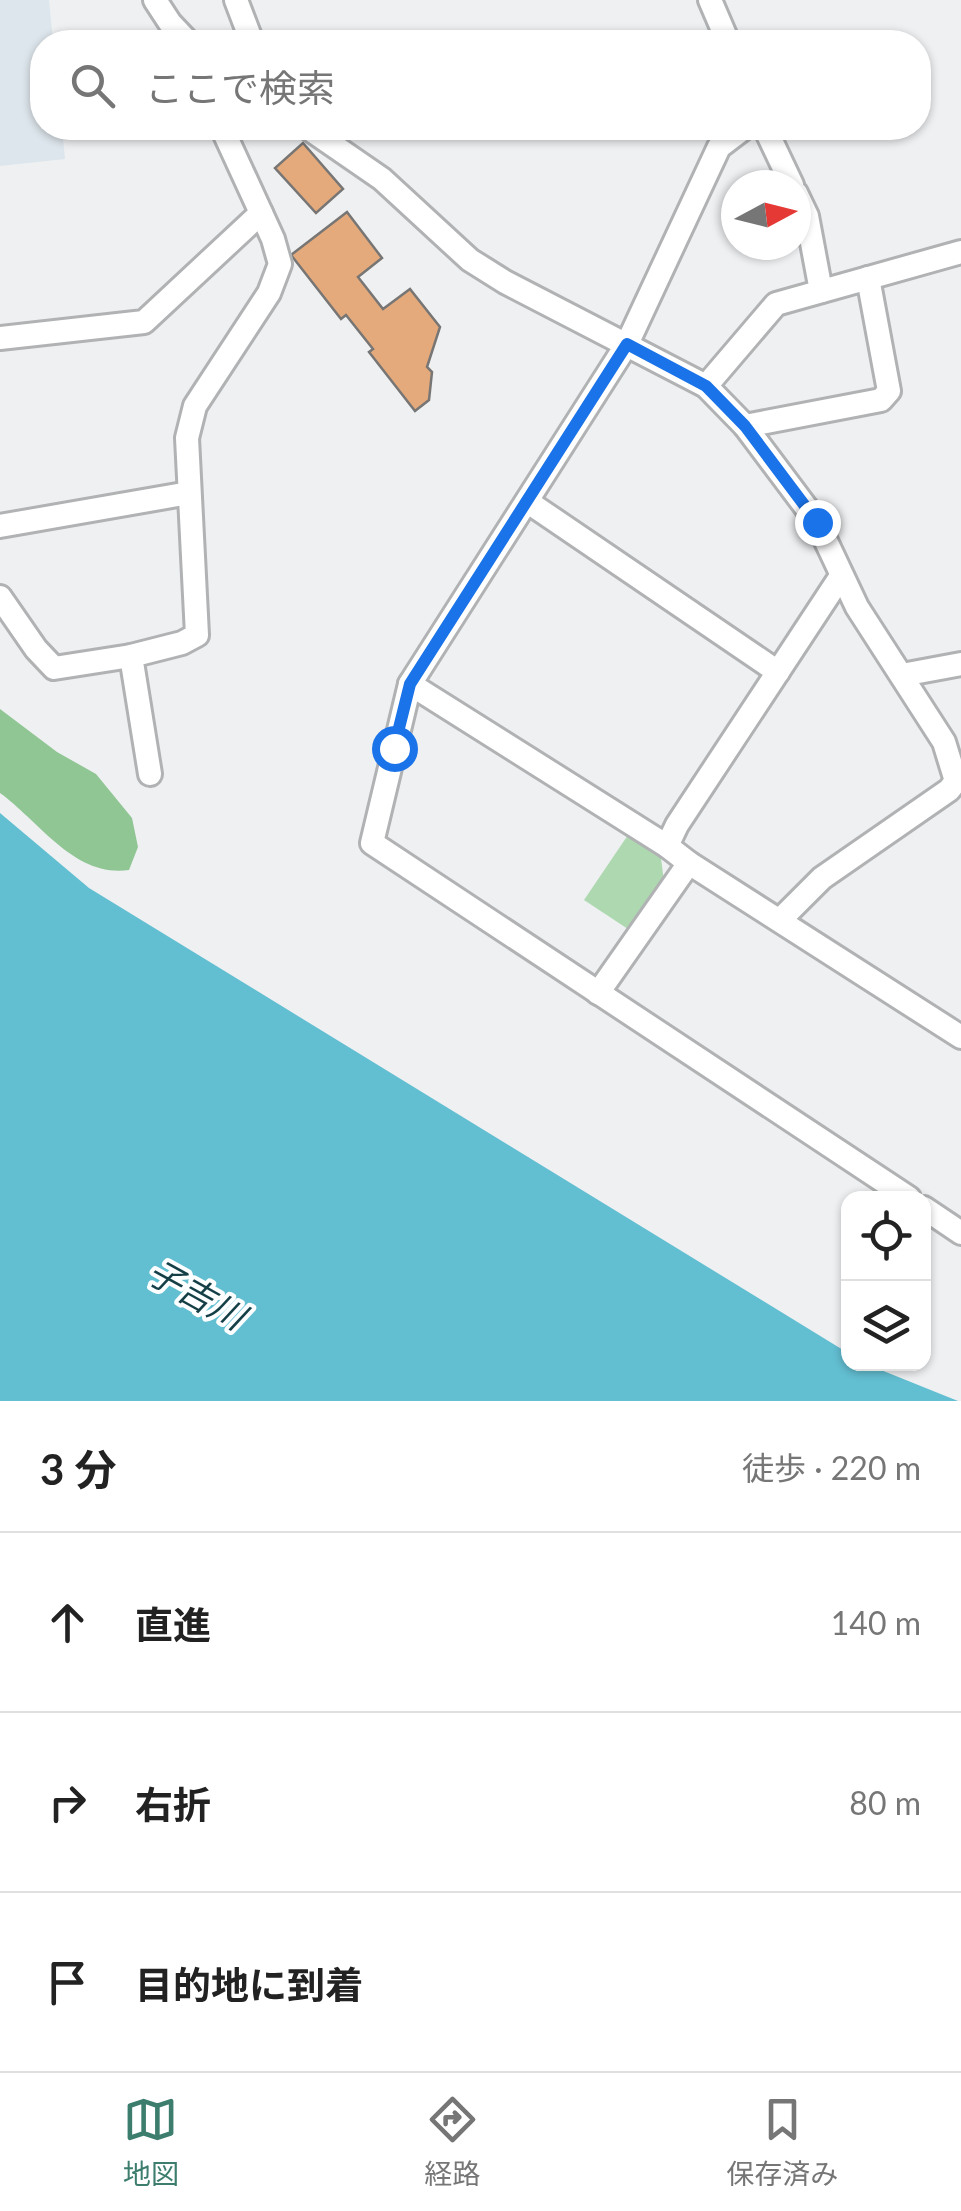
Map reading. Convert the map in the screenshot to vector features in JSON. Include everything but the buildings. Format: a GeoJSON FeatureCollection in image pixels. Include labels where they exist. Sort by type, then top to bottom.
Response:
{"type":"FeatureCollection","features":[{"type":"Feature","properties":{"kind":"street"},"geometry":{"type":"LineString","coordinates":[[156,0],[177,30]]}},
{"type":"Feature","properties":{"kind":"street"},"geometry":{"type":"LineString","coordinates":[[236,0],[247,30]]}},
{"type":"Feature","properties":{"kind":"street"},"geometry":{"type":"LineString","coordinates":[[717,2],[725,30]]}},
{"type":"Feature","properties":{"kind":"street"},"geometry":{"type":"LineString","coordinates":[[0,597],[54,668],[132,656],[182,643],[196,635],[187,438],[195,406],[269,293],[280,264],[273,239],[228,140]]}},
{"type":"Feature","properties":{"kind":"street"},"geometry":{"type":"LineString","coordinates":[[325,140],[382,179],[470,260],[706,386],[745,426],[817,522],[840,576],[902,675],[952,740],[956,781],[950,790],[822,878],[780,920]]}},
{"type":"Feature","properties":{"kind":"street"},"geometry":{"type":"LineString","coordinates":[[729,140],[720,147],[627,344],[410,684],[372,844],[897,1191]]}},
{"type":"Feature","properties":{"kind":"street"},"geometry":{"type":"LineString","coordinates":[[771,140],[785,170]]}},
{"type":"Feature","properties":{"kind":"street"},"geometry":{"type":"LineString","coordinates":[[0,338],[144,322],[261,212]]}},
{"type":"Feature","properties":{"kind":"street"},"geometry":{"type":"LineString","coordinates":[[811,238],[821,292]]}},
{"type":"Feature","properties":{"kind":"street"},"geometry":{"type":"LineString","coordinates":[[706,386],[776,304],[961,252]]}},
{"type":"Feature","properties":{"kind":"street"},"geometry":{"type":"LineString","coordinates":[[745,426],[881,400],[889,391],[868,278]]}},
{"type":"Feature","properties":{"kind":"street"},"geometry":{"type":"LineString","coordinates":[[0,526],[189,494]]}},
{"type":"Feature","properties":{"kind":"street"},"geometry":{"type":"LineString","coordinates":[[528,502],[778,672]]}},
{"type":"Feature","properties":{"kind":"street"},"geometry":{"type":"LineString","coordinates":[[668,846],[677,824],[840,576]]}},
{"type":"Feature","properties":{"kind":"street"},"geometry":{"type":"LineString","coordinates":[[132,656],[150,774]]}},
{"type":"Feature","properties":{"kind":"street"},"geometry":{"type":"LineString","coordinates":[[902,675],[961,664]]}},
{"type":"Feature","properties":{"kind":"street"},"geometry":{"type":"LineString","coordinates":[[410,684],[961,1037]]}},
{"type":"Feature","properties":{"kind":"street"},"geometry":{"type":"LineString","coordinates":[[598,994],[689,863]]}},
{"type":"Feature","properties":{"kind":"street"},"geometry":{"type":"LineString","coordinates":[[931,1213],[961,1233]]}},
{"type":"Feature","properties":{"kind":"shaded area"},"geometry":{"type":"Polygon","coordinates":[[[0,0],[49,0],[52,30],[30,30],[30,140],[63,140],[65,159],[0,166],[0,0]]]}},
{"type":"Feature","properties":{"kind":"green space"},"geometry":{"type":"Polygon","coordinates":[[[0,709],[57,752],[96,774],[132,818],[138,847],[129,870],[110,870],[75,857],[0,793],[0,709]]]}},
{"type":"Feature","properties":{"kind":"green space"},"geometry":{"type":"Polygon","coordinates":[[[628,835],[661,858],[664,882],[631,931],[584,900],[628,835]]]}},
{"type":"Feature","properties":{"kind":"water","name":"子吉川"},"geometry":{"type":"Polygon","coordinates":[[[0,813],[89,888],[841,1349],[841,1371],[883,1371],[958,1401],[0,1401],[0,813]]]}},
{"type":"Feature","properties":{"kind":"route"},"geometry":{"type":"LineString","coordinates":[[394,748],[410,684],[627,344],[706,386],[745,426],[817,522]]}}]}
